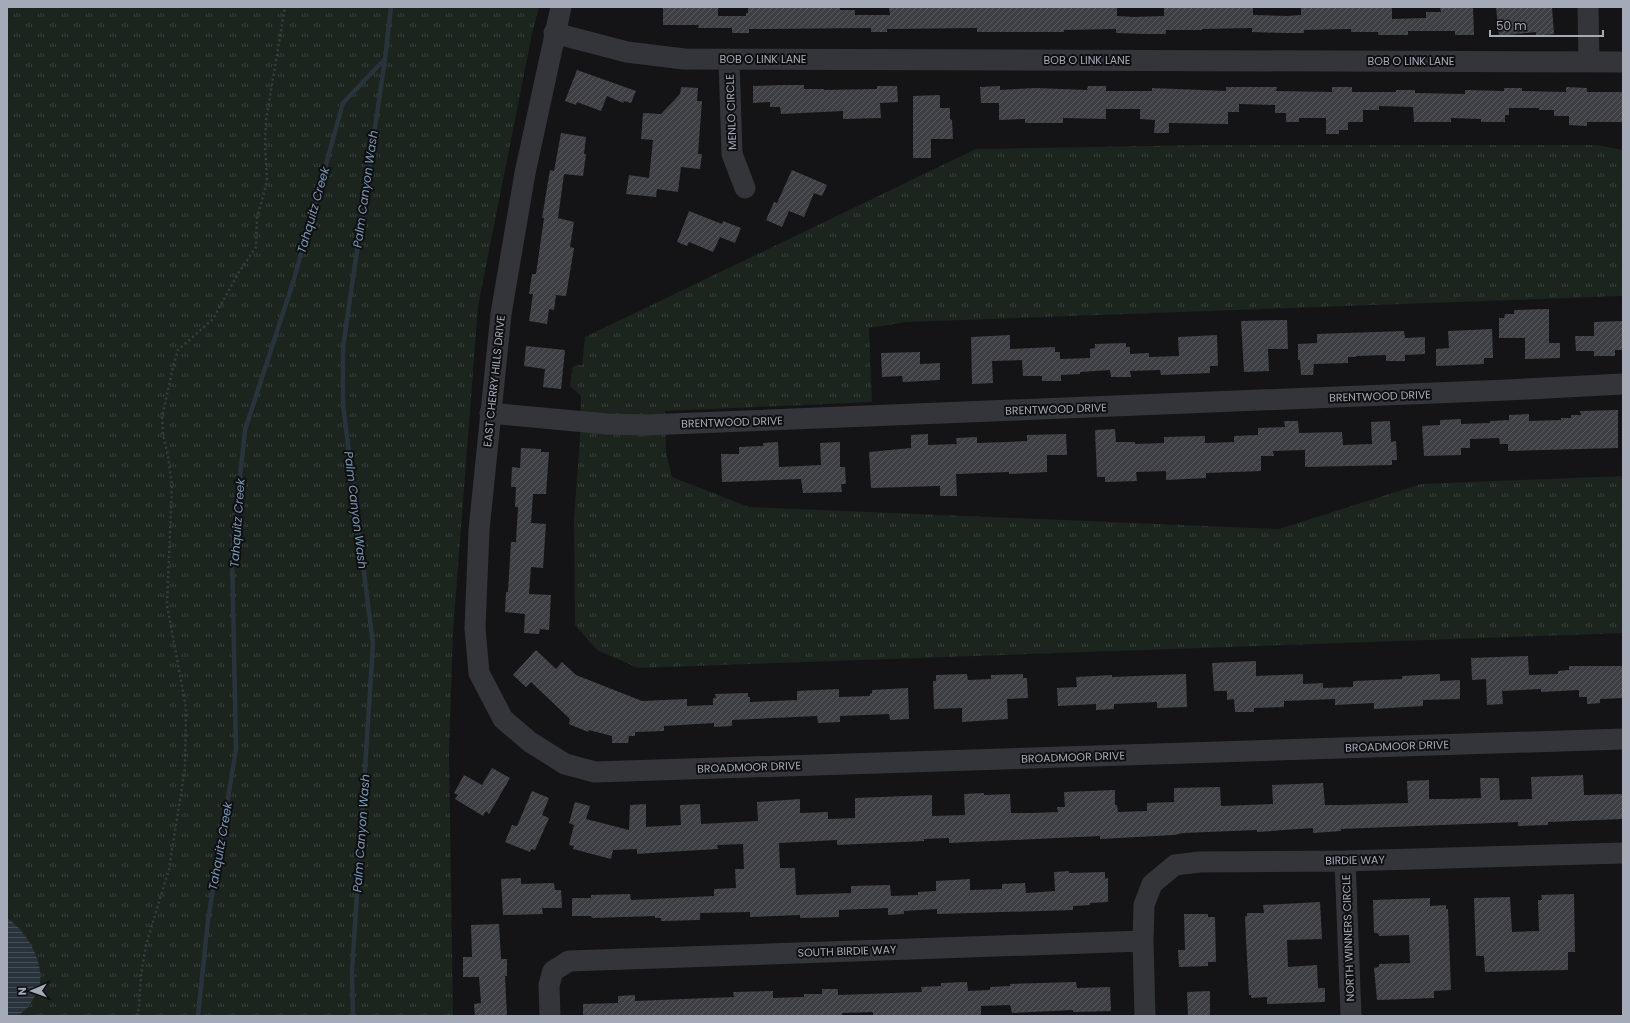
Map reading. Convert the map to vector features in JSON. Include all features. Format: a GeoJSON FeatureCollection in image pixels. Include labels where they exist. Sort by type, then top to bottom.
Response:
{"type":"FeatureCollection","features":[{"type":"Feature","properties":{"kind":"street","name":"EAST CHERRY HILLS DRIVE"},"geometry":{"type":"LineString","coordinates":[[530,742],[503,719],[479,673],[475,628],[479,530],[501,314],[525,173],[554,33],[561,7]]}},
{"type":"Feature","properties":{"kind":"street"},"geometry":{"type":"LineString","coordinates":[[1588,7],[1589,62]]}},
{"type":"Feature","properties":{"kind":"street","name":"BOB O LINK LANE"},"geometry":{"type":"LineString","coordinates":[[554,33],[627,52],[684,59],[1623,62]]}},
{"type":"Feature","properties":{"kind":"street","name":"MENLO CIRCLE"},"geometry":{"type":"LineString","coordinates":[[729,59],[732,154],[745,188]]}},
{"type":"Feature","properties":{"kind":"street","name":"BRENTWOOD DRIVE"},"geometry":{"type":"LineString","coordinates":[[490,413],[607,424],[646,425],[1499,391],[1623,384]]}},
{"type":"Feature","properties":{"kind":"street","name":"BROADMOOR DRIVE"},"geometry":{"type":"LineString","coordinates":[[530,742],[565,764],[594,772],[1623,739]]}},
{"type":"Feature","properties":{"kind":"street","name":"BIRDIE WAY"},"geometry":{"type":"LineString","coordinates":[[1145,1016],[1143,941],[1144,905],[1152,884],[1175,865],[1200,862],[1344,861],[1623,853]]}},
{"type":"Feature","properties":{"kind":"street","name":"NORTH WINNERS CIRCLE"},"geometry":{"type":"LineString","coordinates":[[1344,861],[1351,1016]]}},
{"type":"Feature","properties":{"kind":"street","name":"SOUTH BIRDIE WAY"},"geometry":{"type":"LineString","coordinates":[[550,1016],[549,985],[553,971],[569,961],[1143,941]]}},
{"type":"Feature","properties":{"kind":"path"},"geometry":{"type":"LineString","coordinates":[[137,1016],[141,974],[146,945],[169,869],[185,768],[186,708],[167,605],[172,486],[163,434],[162,417],[171,373],[178,350],[213,319],[239,272],[256,247],[258,218],[267,181],[265,145],[266,120],[285,7]]}},
{"type":"Feature","properties":{"kind":"green space"},"geometry":{"type":"Polygon","coordinates":[[[7,7],[539,7],[532,34],[478,306],[453,632],[449,752],[453,1016],[7,1016],[7,7]]]}},
{"type":"Feature","properties":{"kind":"green space"},"geometry":{"type":"Polygon","coordinates":[[[1205,145],[1597,145],[1623,150],[1623,296],[906,322],[869,328],[872,402],[665,411],[666,453],[672,477],[749,507],[1279,529],[1421,484],[1623,476],[1623,633],[638,668],[597,650],[575,625],[574,519],[580,437],[581,396],[570,386],[573,366],[582,365],[585,337],[976,149],[1205,145]]]}},
{"type":"Feature","properties":{"kind":"shaded area"},"geometry":{"type":"Polygon","coordinates":[[[7,918],[21,931],[33,949],[40,969],[40,979],[38,992],[25,1011],[19,1014],[7,1016],[7,918]]]}},
{"type":"Feature","properties":{"kind":"building"},"geometry":{"type":"Polygon","coordinates":[[[663,7],[718,7],[718,16],[746,16],[746,13],[748,13],[748,7],[840,7],[840,10],[855,10],[855,15],[890,15],[889,7],[1105,7],[1117,8],[1117,16],[1133,17],[1164,16],[1164,7],[1253,7],[1253,15],[1287,16],[1301,15],[1301,7],[1392,7],[1392,19],[1426,18],[1426,12],[1441,12],[1440,7],[1473,7],[1474,35],[1455,35],[1455,31],[1408,31],[1408,35],[1378,35],[1378,32],[1351,32],[1351,29],[1304,30],[1304,33],[1252,32],[1252,28],[1166,30],[1166,34],[1116,33],[1116,29],[1064,30],[1064,32],[977,32],[977,28],[887,29],[887,32],[871,32],[871,28],[749,29],[749,33],[732,33],[732,28],[698,28],[699,25],[663,25],[663,7]]]}},
{"type":"Feature","properties":{"kind":"building"},"geometry":{"type":"Polygon","coordinates":[[[1496,7],[1552,7],[1554,34],[1536,36],[1536,32],[1499,36],[1496,7]]]}},
{"type":"Feature","properties":{"kind":"building"},"geometry":{"type":"Polygon","coordinates":[[[577,70],[636,91],[631,103],[624,101],[623,103],[607,96],[601,111],[577,102],[576,105],[565,101],[577,70]]]}},
{"type":"Feature","properties":{"kind":"building"},"geometry":{"type":"Polygon","coordinates":[[[804,85],[804,89],[824,90],[877,89],[877,86],[897,86],[898,102],[880,103],[881,118],[843,119],[843,111],[781,114],[780,107],[770,107],[770,102],[753,103],[753,86],[804,85]]]}},
{"type":"Feature","properties":{"kind":"building"},"geometry":{"type":"Polygon","coordinates":[[[1000,86],[1000,90],[1036,88],[1087,90],[1088,86],[1106,86],[1106,91],[1152,91],[1152,88],[1226,91],[1226,87],[1277,87],[1276,91],[1332,92],[1332,87],[1352,87],[1352,92],[1396,92],[1396,90],[1415,90],[1415,93],[1465,94],[1465,90],[1504,91],[1504,88],[1522,88],[1522,91],[1566,92],[1566,87],[1587,88],[1587,92],[1623,92],[1623,122],[1587,122],[1587,126],[1569,125],[1569,116],[1554,116],[1554,110],[1539,110],[1539,108],[1509,108],[1509,115],[1505,115],[1505,122],[1481,122],[1481,119],[1451,118],[1451,122],[1414,122],[1413,107],[1379,106],[1379,110],[1363,110],[1363,122],[1348,122],[1348,130],[1339,130],[1339,134],[1326,134],[1326,118],[1299,118],[1299,122],[1286,122],[1286,113],[1275,113],[1275,105],[1239,104],[1239,112],[1228,112],[1228,124],[1169,123],[1169,133],[1154,133],[1155,120],[1140,119],[1140,109],[1106,109],[1106,119],[1063,118],[1063,123],[1025,123],[1025,119],[999,120],[999,103],[981,103],[980,87],[1000,86]]]}},
{"type":"Feature","properties":{"kind":"building"},"geometry":{"type":"Polygon","coordinates":[[[681,87],[698,88],[697,101],[702,101],[698,154],[702,154],[700,169],[681,167],[678,192],[657,189],[656,197],[626,194],[629,175],[649,178],[653,140],[641,139],[643,113],[661,114],[680,94],[681,87]]]}},
{"type":"Feature","properties":{"kind":"building"},"geometry":{"type":"Polygon","coordinates":[[[940,95],[940,108],[950,108],[953,139],[931,139],[931,158],[913,158],[913,96],[940,95]]]}},
{"type":"Feature","properties":{"kind":"building"},"geometry":{"type":"Polygon","coordinates":[[[561,133],[586,137],[584,154],[586,154],[583,176],[564,174],[558,218],[574,222],[570,247],[574,248],[566,296],[556,295],[554,310],[549,309],[547,324],[529,321],[533,294],[529,294],[532,274],[536,274],[544,218],[542,218],[550,170],[554,171],[561,133]]]}},
{"type":"Feature","properties":{"kind":"building"},"geometry":{"type":"Polygon","coordinates":[[[792,170],[827,185],[822,196],[814,193],[804,217],[789,211],[782,227],[766,220],[774,202],[777,203],[792,170]]]}},
{"type":"Feature","properties":{"kind":"building"},"geometry":{"type":"Polygon","coordinates":[[[689,211],[722,224],[723,221],[741,228],[735,243],[720,237],[713,252],[689,242],[687,246],[677,242],[689,211]]]}},
{"type":"Feature","properties":{"kind":"building"},"geometry":{"type":"Polygon","coordinates":[[[1549,309],[1549,343],[1560,343],[1560,358],[1525,359],[1525,338],[1499,338],[1499,318],[1504,318],[1505,314],[1514,314],[1514,310],[1549,309]]]}},
{"type":"Feature","properties":{"kind":"building"},"geometry":{"type":"Polygon","coordinates":[[[1287,320],[1288,349],[1268,349],[1269,371],[1244,372],[1241,321],[1287,320]]]}},
{"type":"Feature","properties":{"kind":"building"},"geometry":{"type":"Polygon","coordinates":[[[1623,321],[1623,350],[1615,350],[1615,356],[1594,356],[1594,351],[1576,351],[1575,336],[1594,336],[1594,322],[1623,321]]]}},
{"type":"Feature","properties":{"kind":"building"},"geometry":{"type":"Polygon","coordinates":[[[1492,329],[1493,358],[1484,358],[1484,364],[1436,366],[1436,349],[1449,348],[1448,331],[1492,329]]]}},
{"type":"Feature","properties":{"kind":"building"},"geometry":{"type":"Polygon","coordinates":[[[1404,331],[1405,338],[1425,337],[1425,354],[1405,355],[1405,361],[1386,361],[1386,355],[1348,357],[1348,363],[1314,364],[1313,375],[1301,375],[1300,360],[1298,360],[1298,344],[1317,343],[1317,334],[1404,331]]]}},
{"type":"Feature","properties":{"kind":"building"},"geometry":{"type":"Polygon","coordinates":[[[1010,335],[1010,349],[1055,347],[1055,352],[1060,352],[1060,359],[1090,358],[1090,349],[1095,348],[1095,344],[1126,343],[1126,347],[1130,347],[1130,354],[1149,353],[1149,357],[1179,356],[1178,337],[1217,335],[1218,366],[1210,366],[1210,373],[1161,375],[1160,370],[1130,371],[1131,377],[1111,377],[1110,370],[1061,375],[1061,381],[1042,381],[1042,376],[1023,376],[1022,360],[992,361],[993,383],[972,384],[971,337],[1010,335]]]}},
{"type":"Feature","properties":{"kind":"building"},"geometry":{"type":"Polygon","coordinates":[[[526,346],[565,350],[561,389],[543,387],[545,369],[524,366],[526,346]]]}},
{"type":"Feature","properties":{"kind":"building"},"geometry":{"type":"Polygon","coordinates":[[[920,352],[920,364],[940,363],[940,380],[903,382],[902,376],[882,377],[881,353],[920,352]]]}},
{"type":"Feature","properties":{"kind":"building"},"geometry":{"type":"Polygon","coordinates":[[[1618,410],[1618,448],[1508,451],[1508,444],[1500,444],[1499,438],[1470,439],[1470,448],[1461,448],[1461,455],[1424,456],[1422,426],[1440,425],[1440,420],[1461,419],[1461,424],[1490,423],[1490,421],[1509,420],[1509,415],[1529,414],[1529,421],[1561,420],[1561,418],[1571,418],[1571,415],[1581,415],[1580,411],[1618,410]]]}},
{"type":"Feature","properties":{"kind":"building"},"geometry":{"type":"Polygon","coordinates":[[[1284,421],[1298,421],[1299,433],[1342,432],[1343,445],[1372,444],[1371,422],[1390,421],[1391,442],[1396,441],[1397,460],[1392,460],[1392,465],[1305,467],[1305,450],[1273,451],[1274,456],[1261,456],[1261,471],[1206,473],[1206,478],[1166,480],[1166,471],[1136,472],[1137,481],[1105,482],[1105,477],[1097,477],[1095,430],[1115,429],[1116,442],[1135,442],[1135,444],[1164,443],[1164,437],[1205,436],[1205,443],[1234,442],[1234,436],[1258,435],[1258,428],[1285,427],[1284,421]]]}},
{"type":"Feature","properties":{"kind":"building"},"geometry":{"type":"Polygon","coordinates":[[[928,434],[928,445],[957,444],[956,438],[977,437],[977,443],[1008,442],[1027,441],[1027,435],[1066,434],[1067,455],[1047,455],[1047,472],[956,474],[957,496],[940,496],[940,486],[871,488],[869,452],[911,448],[911,435],[928,434]]]}},
{"type":"Feature","properties":{"kind":"building"},"geometry":{"type":"Polygon","coordinates":[[[778,442],[779,467],[821,465],[820,443],[840,442],[840,467],[845,467],[846,484],[841,484],[842,492],[803,493],[801,479],[722,482],[721,454],[739,454],[739,447],[763,446],[763,443],[778,442]]]}},
{"type":"Feature","properties":{"kind":"building"},"geometry":{"type":"Polygon","coordinates":[[[521,448],[541,449],[541,452],[549,452],[546,494],[533,494],[531,523],[546,524],[543,568],[531,567],[529,594],[551,595],[549,630],[540,629],[539,634],[524,633],[525,614],[505,612],[506,592],[508,592],[511,542],[516,542],[518,507],[515,507],[516,487],[511,487],[512,467],[520,468],[521,448]]]}},
{"type":"Feature","properties":{"kind":"building"},"geometry":{"type":"Polygon","coordinates":[[[536,650],[556,669],[562,662],[576,675],[642,701],[687,699],[687,706],[713,705],[713,698],[716,698],[715,694],[748,693],[750,702],[797,700],[797,691],[839,689],[839,697],[870,696],[872,690],[908,688],[909,719],[890,720],[889,714],[840,716],[840,722],[818,723],[817,716],[732,720],[732,726],[714,727],[714,723],[664,726],[664,731],[635,732],[635,736],[629,736],[628,743],[612,743],[612,736],[589,730],[588,732],[569,724],[570,719],[531,682],[526,687],[513,675],[536,650]]]}},
{"type":"Feature","properties":{"kind":"building"},"geometry":{"type":"Polygon","coordinates":[[[1528,656],[1529,675],[1558,674],[1558,671],[1569,670],[1569,666],[1623,666],[1623,698],[1600,699],[1600,703],[1587,704],[1587,697],[1579,697],[1579,690],[1541,692],[1541,689],[1502,691],[1503,704],[1487,705],[1486,679],[1472,680],[1471,658],[1528,656]]]}},
{"type":"Feature","properties":{"kind":"building"},"geometry":{"type":"Polygon","coordinates":[[[1256,661],[1256,676],[1303,674],[1303,684],[1323,683],[1323,688],[1353,687],[1353,681],[1402,679],[1402,676],[1440,674],[1440,681],[1460,680],[1460,699],[1423,700],[1423,706],[1374,709],[1374,703],[1335,705],[1335,699],[1284,701],[1284,707],[1254,708],[1254,712],[1235,712],[1234,699],[1227,700],[1227,691],[1214,691],[1212,663],[1256,661]]]}},
{"type":"Feature","properties":{"kind":"building"},"geometry":{"type":"Polygon","coordinates":[[[967,674],[968,680],[991,679],[991,675],[1023,674],[1023,678],[1027,678],[1028,698],[1007,699],[1008,719],[962,722],[962,708],[934,709],[933,681],[936,681],[936,675],[967,674]]]}},
{"type":"Feature","properties":{"kind":"building"},"geometry":{"type":"Polygon","coordinates":[[[1186,674],[1187,707],[1157,708],[1157,702],[1114,704],[1114,709],[1096,710],[1096,704],[1058,706],[1057,688],[1077,687],[1076,677],[1186,674]]]}},
{"type":"Feature","properties":{"kind":"building"},"geometry":{"type":"Polygon","coordinates":[[[492,768],[510,778],[489,814],[486,811],[483,816],[455,799],[458,795],[454,793],[464,775],[482,785],[492,768]]]}},
{"type":"Feature","properties":{"kind":"building"},"geometry":{"type":"Polygon","coordinates":[[[1583,775],[1584,795],[1623,794],[1623,819],[1548,822],[1548,825],[1518,826],[1518,822],[1341,829],[1341,831],[1313,833],[1313,828],[1257,832],[1257,830],[1183,833],[1174,835],[1100,839],[1100,836],[949,843],[949,838],[924,839],[924,841],[837,845],[837,840],[779,843],[780,868],[795,868],[796,895],[851,893],[851,886],[890,885],[891,896],[918,895],[918,892],[936,891],[936,881],[970,879],[970,890],[1002,889],[1002,884],[1025,883],[1026,893],[1055,891],[1054,872],[1105,872],[1105,879],[1108,878],[1108,902],[1073,906],[1073,910],[937,914],[937,909],[904,911],[904,914],[888,915],[888,908],[839,910],[839,917],[800,918],[800,915],[750,917],[750,912],[700,913],[700,920],[661,921],[661,918],[655,918],[655,916],[592,918],[591,916],[572,916],[572,898],[591,898],[591,895],[630,894],[631,900],[714,896],[714,889],[736,888],[735,869],[744,869],[743,844],[717,845],[718,849],[637,854],[637,849],[613,850],[611,859],[573,849],[574,846],[569,845],[574,825],[569,823],[575,802],[590,806],[586,819],[629,830],[630,805],[646,804],[646,827],[681,825],[680,805],[700,804],[701,824],[758,821],[757,802],[800,799],[800,813],[828,812],[828,819],[855,818],[855,798],[932,795],[932,816],[965,815],[964,794],[984,793],[984,795],[1010,794],[1011,813],[1032,813],[1058,812],[1057,807],[1065,807],[1064,792],[1115,790],[1115,805],[1117,805],[1118,812],[1147,811],[1147,803],[1174,802],[1174,788],[1220,787],[1221,806],[1273,804],[1272,785],[1323,783],[1325,805],[1345,805],[1408,803],[1407,781],[1429,780],[1429,799],[1481,798],[1480,778],[1499,778],[1500,800],[1532,799],[1531,777],[1583,775]]]}},
{"type":"Feature","properties":{"kind":"building"},"geometry":{"type":"Polygon","coordinates":[[[532,791],[549,798],[542,815],[549,818],[535,850],[531,849],[530,852],[505,842],[512,825],[517,826],[532,791]]]}},
{"type":"Feature","properties":{"kind":"building"},"geometry":{"type":"Polygon","coordinates":[[[521,878],[521,884],[554,883],[555,890],[561,890],[562,908],[542,908],[543,914],[503,915],[501,879],[521,878]]]}},
{"type":"Feature","properties":{"kind":"building"},"geometry":{"type":"Polygon","coordinates":[[[1574,894],[1575,952],[1568,952],[1568,970],[1485,972],[1484,956],[1476,956],[1474,898],[1510,897],[1512,932],[1539,931],[1538,900],[1542,900],[1541,895],[1574,894]]]}},
{"type":"Feature","properties":{"kind":"building"},"geometry":{"type":"Polygon","coordinates":[[[1430,898],[1430,906],[1446,905],[1446,909],[1448,909],[1451,990],[1434,991],[1434,998],[1377,1000],[1374,968],[1379,967],[1379,964],[1410,963],[1409,935],[1379,936],[1378,933],[1374,933],[1373,900],[1430,898]]]}},
{"type":"Feature","properties":{"kind":"building"},"geometry":{"type":"Polygon","coordinates":[[[1320,902],[1322,939],[1287,940],[1288,967],[1317,965],[1318,988],[1325,988],[1325,1002],[1267,1004],[1267,997],[1251,998],[1251,995],[1249,995],[1246,939],[1245,916],[1247,916],[1247,913],[1264,913],[1263,905],[1320,902]]]}},
{"type":"Feature","properties":{"kind":"building"},"geometry":{"type":"Polygon","coordinates":[[[1184,914],[1208,914],[1208,917],[1215,917],[1216,962],[1208,962],[1208,966],[1179,967],[1178,950],[1185,950],[1184,914]]]}},
{"type":"Feature","properties":{"kind":"building"},"geometry":{"type":"Polygon","coordinates":[[[499,924],[501,959],[507,959],[507,976],[505,976],[507,1016],[475,1016],[474,1004],[481,1003],[479,977],[463,977],[463,957],[472,957],[471,925],[499,924]]]}},
{"type":"Feature","properties":{"kind":"building"},"geometry":{"type":"Polygon","coordinates":[[[967,982],[968,991],[990,990],[990,987],[1010,986],[1010,984],[1076,982],[1077,988],[1110,987],[1111,1011],[1073,1012],[1073,1010],[1012,1013],[1010,1005],[981,1006],[981,1016],[873,1016],[873,1012],[842,1013],[843,1016],[583,1016],[583,1004],[618,1003],[618,996],[635,995],[635,1001],[734,997],[733,992],[773,991],[773,998],[804,997],[804,994],[822,994],[822,989],[838,989],[838,995],[922,992],[921,987],[941,986],[941,983],[967,982]]]}},
{"type":"Feature","properties":{"kind":"building"},"geometry":{"type":"Polygon","coordinates":[[[1210,991],[1210,1016],[1188,1016],[1187,992],[1210,991]]]}},
{"type":"Feature","properties":{"kind":"waterway","name":"Palm Canyon Wash"},"geometry":{"type":"LineString","coordinates":[[353,1016],[352,971],[373,644],[343,405],[343,347],[385,59],[391,7]]}},
{"type":"Feature","properties":{"kind":"waterway","name":"Tahquitz Creek"},"geometry":{"type":"LineString","coordinates":[[198,1016],[208,920],[236,749],[232,552],[245,430],[294,279],[343,103],[384,60]]}}]}
